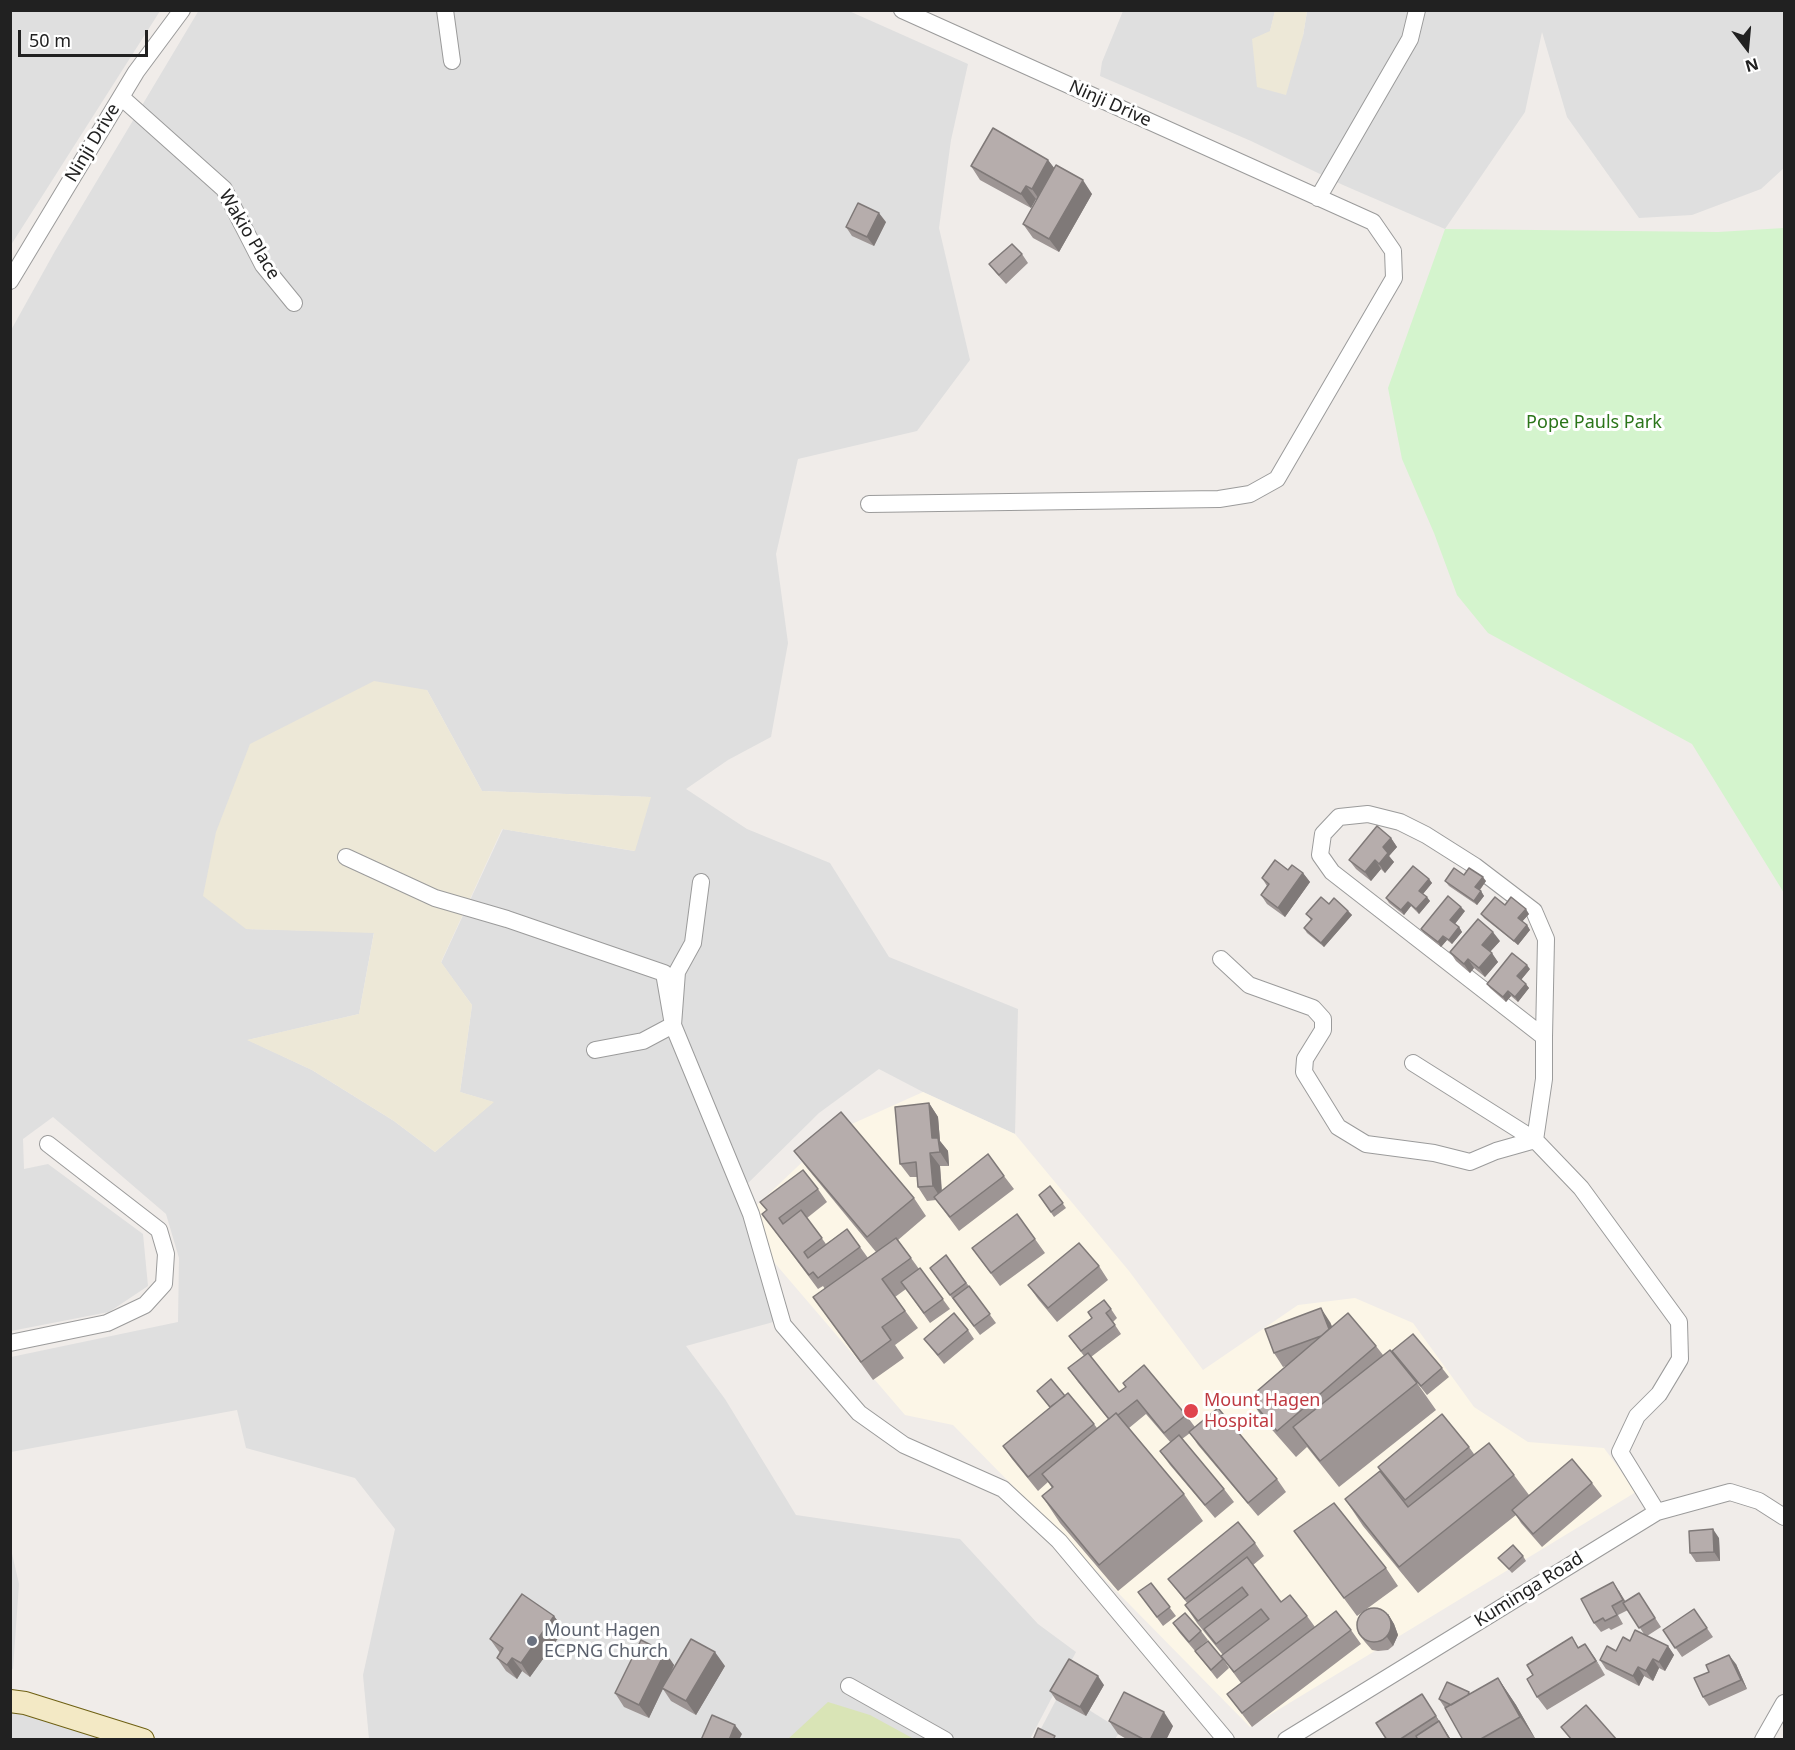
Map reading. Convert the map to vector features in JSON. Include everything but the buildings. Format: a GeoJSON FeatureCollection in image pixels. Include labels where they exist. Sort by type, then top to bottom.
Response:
{"type":"FeatureCollection","features":[{"type":"Feature","properties":{"kind":"street","name":"Ninji Drive"},"geometry":{"type":"LineString","coordinates":[[10,281],[136,72],[182,10]]}},
{"type":"Feature","properties":{"kind":"street"},"geometry":{"type":"LineString","coordinates":[[445,10],[452,61]]}},
{"type":"Feature","properties":{"kind":"street","name":"Ninji Drive"},"geometry":{"type":"LineString","coordinates":[[868,504],[1219,500],[1250,494],[1277,479],[1394,278],[1394,251],[1373,222],[902,10]]}},
{"type":"Feature","properties":{"kind":"street"},"geometry":{"type":"LineString","coordinates":[[1318,198],[1410,39],[1417,10]]}},
{"type":"Feature","properties":{"kind":"street","name":"Wakio Place"},"geometry":{"type":"LineString","coordinates":[[121,97],[224,189],[263,265],[294,303]]}},
{"type":"Feature","properties":{"kind":"street"},"geometry":{"type":"LineString","coordinates":[[1535,1140],[1544,1079],[1546,939],[1534,911],[1475,866],[1426,835],[1400,822],[1368,813],[1340,817],[1323,834],[1320,855],[1332,872],[1544,1037]]}},
{"type":"Feature","properties":{"kind":"street"},"geometry":{"type":"LineString","coordinates":[[346,857],[435,898],[664,972],[674,1025],[751,1214],[783,1325],[859,1413],[904,1445],[1003,1489],[1059,1541],[1226,1740]]}},
{"type":"Feature","properties":{"kind":"street"},"geometry":{"type":"LineString","coordinates":[[674,1025],[677,972],[693,943],[701,882]]}},
{"type":"Feature","properties":{"kind":"street"},"geometry":{"type":"LineString","coordinates":[[1221,959],[1249,985],[1313,1008],[1323,1019],[1323,1030],[1305,1059],[1304,1072],[1338,1127],[1366,1144],[1470,1162],[1496,1151],[1535,1140]]}},
{"type":"Feature","properties":{"kind":"street"},"geometry":{"type":"LineString","coordinates":[[595,1050],[643,1041],[674,1025]]}},
{"type":"Feature","properties":{"kind":"street"},"geometry":{"type":"LineString","coordinates":[[1413,1063],[1535,1140],[1581,1188],[1678,1322],[1680,1359],[1659,1394],[1637,1416],[1620,1452],[1657,1512]]}},
{"type":"Feature","properties":{"kind":"street"},"geometry":{"type":"LineString","coordinates":[[10,1343],[107,1323],[145,1305],[164,1284],[166,1254],[159,1230],[48,1144]]}},
{"type":"Feature","properties":{"kind":"street","name":"Kuminga Road"},"geometry":{"type":"LineString","coordinates":[[1286,1740],[1657,1512],[1730,1492],[1759,1501],[1785,1517]]}},
{"type":"Feature","properties":{"kind":"street"},"geometry":{"type":"LineString","coordinates":[[849,1686],[945,1740]]}},
{"type":"Feature","properties":{"kind":"street"},"geometry":{"type":"LineString","coordinates":[[10,1701],[25,1703],[143,1740]]}},
{"type":"Feature","properties":{"kind":"street"},"geometry":{"type":"LineString","coordinates":[[1763,1740],[1785,1703]]}},
{"type":"Feature","properties":{"kind":"shaded area"},"geometry":{"type":"Polygon","coordinates":[[[199,10],[849,11],[968,64],[951,140],[939,228],[970,360],[917,431],[798,459],[776,554],[788,643],[771,737],[728,760],[686,789],[747,829],[830,863],[889,957],[1018,1009],[1015,1134],[879,1069],[819,1113],[736,1195],[777,1321],[686,1346],[725,1399],[796,1515],[960,1539],[1038,1624],[1076,1652],[1030,1739],[369,1739],[363,1675],[395,1529],[355,1478],[246,1448],[237,1410],[11,1452],[11,1357],[178,1322],[179,1258],[166,1214],[53,1117],[23,1139],[24,1169],[48,1164],[143,1234],[148,1286],[109,1312],[11,1331],[10,332],[55,251],[199,10]],[[427,690],[246,929],[374,932],[359,1014],[248,1040],[312,1070],[394,1121],[435,1152],[493,1102],[460,1092],[472,1005],[441,963],[503,829],[634,851],[650,797],[482,791],[427,690]]]}},
{"type":"Feature","properties":{"kind":"shaded area"},"geometry":{"type":"Polygon","coordinates":[[[10,11],[160,11],[11,245],[10,11]]]}},
{"type":"Feature","properties":{"kind":"shaded area"},"geometry":{"type":"Polygon","coordinates":[[[1123,11],[1275,11],[1270,31],[1303,36],[1307,11],[1784,11],[1784,168],[1761,189],[1692,215],[1639,218],[1567,117],[1542,32],[1525,112],[1445,229],[1100,76],[1102,62],[1123,11]]]}},
{"type":"Feature","properties":{"kind":"shaded area"},"geometry":{"type":"Polygon","coordinates":[[[1275,11],[1307,11],[1303,36],[1286,95],[1257,87],[1252,39],[1270,31],[1275,11]]]}},
{"type":"Feature","properties":{"kind":"shaded area"},"geometry":{"type":"Polygon","coordinates":[[[374,681],[427,690],[482,791],[651,797],[635,851],[502,829],[441,962],[472,1005],[460,1092],[494,1102],[435,1152],[394,1121],[312,1070],[247,1040],[359,1014],[374,933],[246,929],[203,896],[216,832],[250,744],[374,681]]]}},
{"type":"Feature","properties":{"kind":"shaded area","name":"Mount Hagen Hospital"},"geometry":{"type":"Polygon","coordinates":[[[923,1092],[1015,1134],[1129,1271],[1203,1370],[1298,1305],[1355,1298],[1413,1323],[1474,1407],[1528,1442],[1604,1448],[1636,1492],[1250,1727],[953,1425],[905,1415],[773,1261],[757,1205],[834,1132],[923,1092]]]}},
{"type":"Feature","properties":{"kind":"shaded area"},"geometry":{"type":"Polygon","coordinates":[[[10,1545],[19,1584],[13,1669],[10,1668],[10,1545]]]}},
{"type":"Feature","properties":{"kind":"shaded area"},"geometry":{"type":"Polygon","coordinates":[[[1056,1700],[1089,1710],[1121,1730],[1115,1739],[1035,1740],[1056,1700]]]}},
{"type":"Feature","properties":{"kind":"shaded area"},"geometry":{"type":"Polygon","coordinates":[[[10,1711],[55,1723],[100,1739],[11,1739],[10,1711]]]}},
{"type":"Feature","properties":{"kind":"green space","name":"Pope Pauls Park"},"geometry":{"type":"Polygon","coordinates":[[[1784,228],[1784,893],[1692,744],[1488,633],[1457,595],[1434,533],[1402,459],[1388,388],[1445,229],[1718,232],[1784,228]]]}},
{"type":"Feature","properties":{"kind":"green space"},"geometry":{"type":"Polygon","coordinates":[[[828,1702],[870,1715],[914,1739],[788,1739],[828,1702]]]}},
{"type":"Feature","properties":{"kind":"place","name":"Mount Hagen Hospital"},"geometry":{"type":"Point","coordinates":[1191,1411]}},
{"type":"Feature","properties":{"kind":"place","name":"Mount Hagen ECPNG Church"},"geometry":{"type":"Point","coordinates":[532,1641]}}]}
